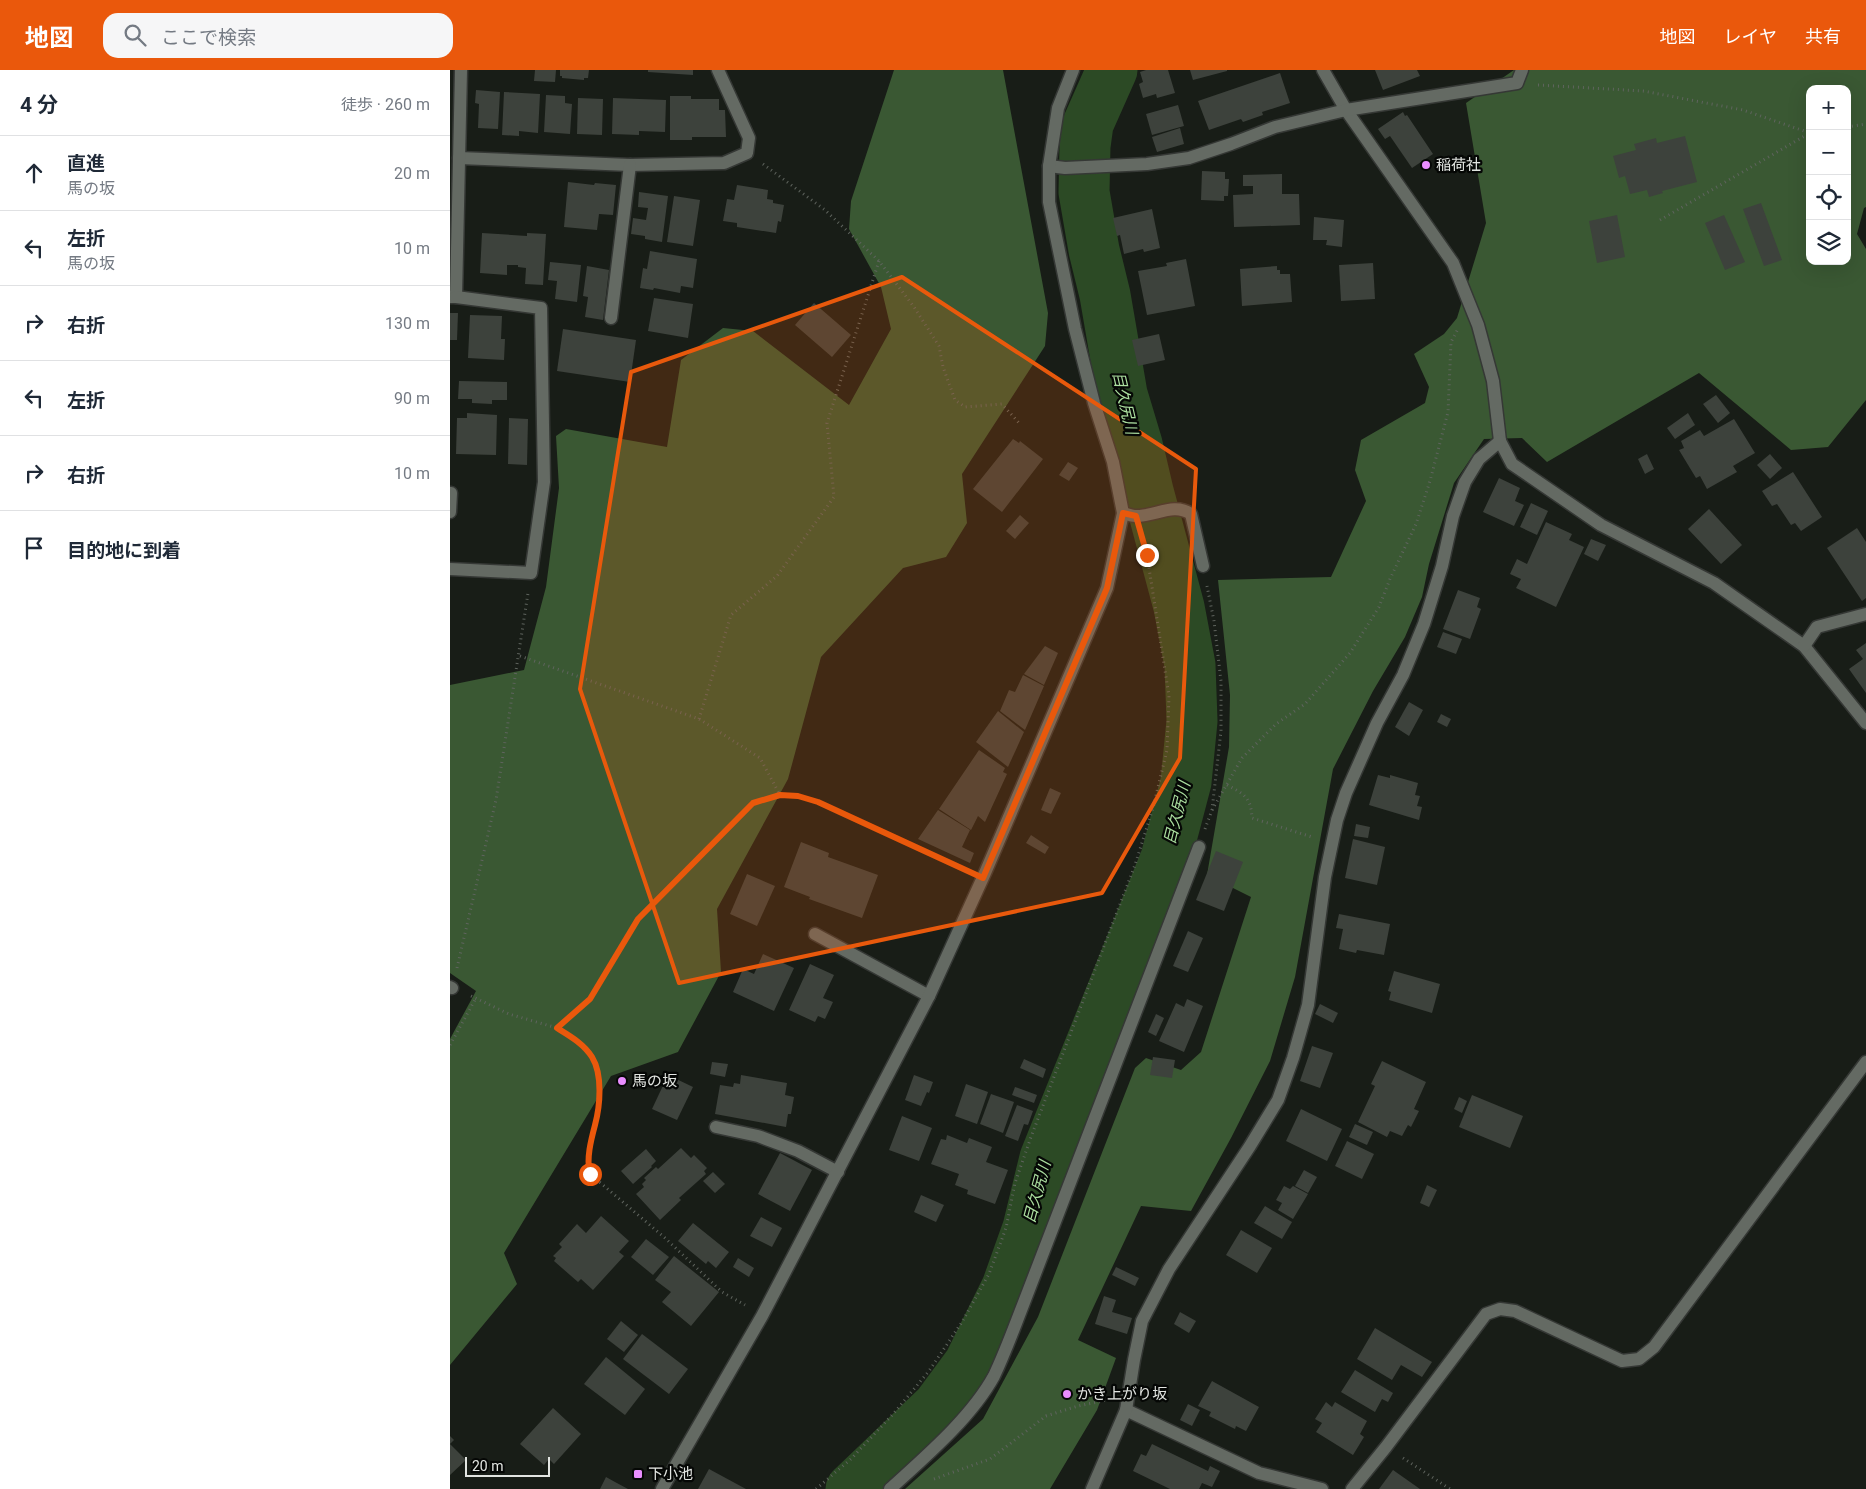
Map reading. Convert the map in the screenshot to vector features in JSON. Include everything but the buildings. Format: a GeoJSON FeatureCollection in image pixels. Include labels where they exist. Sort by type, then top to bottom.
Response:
{"type":"FeatureCollection","features":[{"type":"Feature","properties":{"kind":"street"},"geometry":{"type":"LineString","coordinates":[[450,568],[531,573],[544,482],[541,308],[453,297],[461,70]]}},
{"type":"Feature","properties":{"kind":"street"},"geometry":{"type":"LineString","coordinates":[[459,158],[630,165],[724,163],[747,153],[749,138],[718,70]]}},
{"type":"Feature","properties":{"kind":"street"},"geometry":{"type":"LineString","coordinates":[[662,1489],[762,1316],[929,996],[983,878],[1107,588],[1123,513],[1113,462],[1094,403],[1075,329],[1050,202],[1049,166],[1058,108],[1073,70]]}},
{"type":"Feature","properties":{"kind":"street"},"geometry":{"type":"LineString","coordinates":[[1324,70],[1346,110],[1453,263],[1478,325],[1493,381],[1500,441],[1512,464],[1602,525],[1714,583],[1804,646],[1866,723]]}},
{"type":"Feature","properties":{"kind":"street"},"geometry":{"type":"LineString","coordinates":[[1049,166],[1065,168],[1147,164],[1189,158],[1275,127],[1346,110],[1517,83],[1522,70]]}},
{"type":"Feature","properties":{"kind":"street"},"geometry":{"type":"LineString","coordinates":[[611,318],[630,165]]}},
{"type":"Feature","properties":{"kind":"street"},"geometry":{"type":"LineString","coordinates":[[1092,1489],[1126,1410],[1142,1321],[1168,1269],[1250,1146],[1278,1100],[1293,1058],[1308,1006],[1325,877],[1346,793],[1377,723],[1403,675],[1424,624],[1442,566],[1453,516],[1465,482],[1479,459],[1500,441]]}},
{"type":"Feature","properties":{"kind":"street"},"geometry":{"type":"LineString","coordinates":[[450,512],[451,493]]}},
{"type":"Feature","properties":{"kind":"street"},"geometry":{"type":"LineString","coordinates":[[1123,513],[1136,516],[1183,509],[1191,514],[1203,566]]}},
{"type":"Feature","properties":{"kind":"street"},"geometry":{"type":"LineString","coordinates":[[1804,646],[1817,627],[1866,614]]}},
{"type":"Feature","properties":{"kind":"street"},"geometry":{"type":"LineString","coordinates":[[890,1489],[930,1452],[968,1412],[993,1376],[1023,1305],[1199,847]]}},
{"type":"Feature","properties":{"kind":"street"},"geometry":{"type":"LineString","coordinates":[[815,934],[929,996]]}},
{"type":"Feature","properties":{"kind":"street"},"geometry":{"type":"LineString","coordinates":[[1352,1489],[1486,1314],[1500,1309],[1516,1311],[1622,1361],[1639,1359],[1654,1347],[1866,1062]]}},
{"type":"Feature","properties":{"kind":"street"},"geometry":{"type":"LineString","coordinates":[[716,1127],[758,1136],[798,1151],[838,1172]]}},
{"type":"Feature","properties":{"kind":"street"},"geometry":{"type":"LineString","coordinates":[[1126,1410],[1259,1473],[1322,1489]]}},
{"type":"Feature","properties":{"kind":"path"},"geometry":{"type":"LineString","coordinates":[[1517,83],[1643,91],[1743,110],[1806,133]]}},
{"type":"Feature","properties":{"kind":"path"},"geometry":{"type":"LineString","coordinates":[[1851,126],[1866,124]]}},
{"type":"Feature","properties":{"kind":"path"},"geometry":{"type":"LineString","coordinates":[[1660,220],[1806,136]]}},
{"type":"Feature","properties":{"kind":"path"},"geometry":{"type":"LineString","coordinates":[[747,153],[825,210],[879,261],[914,307],[938,346],[943,367],[956,400],[965,406],[1002,404],[1019,423]]}},
{"type":"Feature","properties":{"kind":"path"},"geometry":{"type":"LineString","coordinates":[[699,719],[731,615],[777,576],[834,497],[827,423],[879,261]]}},
{"type":"Feature","properties":{"kind":"path"},"geometry":{"type":"LineString","coordinates":[[1199,847],[1212,810],[1242,758],[1276,724],[1305,704],[1350,653],[1380,607],[1390,579],[1416,524],[1430,481],[1448,412],[1451,342],[1458,329],[1478,325]]}},
{"type":"Feature","properties":{"kind":"path"},"geometry":{"type":"LineString","coordinates":[[816,1489],[851,1459],[894,1413],[929,1371],[962,1322],[989,1274],[1006,1228],[1015,1183],[1031,1137],[1135,865],[1153,808],[1167,750],[1170,696],[1147,555],[1136,516]]}},
{"type":"Feature","properties":{"kind":"path"},"geometry":{"type":"LineString","coordinates":[[1203,566],[1214,621],[1222,681],[1221,730],[1212,810]]}},
{"type":"Feature","properties":{"kind":"path"},"geometry":{"type":"LineString","coordinates":[[451,987],[496,800],[520,656],[531,573]]}},
{"type":"Feature","properties":{"kind":"path"},"geometry":{"type":"LineString","coordinates":[[520,656],[699,719],[760,758],[780,795]]}},
{"type":"Feature","properties":{"kind":"path"},"geometry":{"type":"LineString","coordinates":[[1227,785],[1242,793],[1251,804],[1252,818],[1314,837],[1313,846]]}},
{"type":"Feature","properties":{"kind":"path"},"geometry":{"type":"LineString","coordinates":[[557,1028],[590,999],[638,919],[753,803],[780,795],[798,796],[818,802],[983,878]]}},
{"type":"Feature","properties":{"kind":"path"},"geometry":{"type":"LineString","coordinates":[[450,1045],[476,998],[509,1014],[557,1028],[579,1042],[593,1058],[599,1083],[597,1118],[588,1166],[590,1174],[664,1237],[722,1292],[762,1316]]}},
{"type":"Feature","properties":{"kind":"path"},"geometry":{"type":"LineString","coordinates":[[930,1480],[990,1459],[1046,1416],[1078,1406],[1127,1397]]}},
{"type":"Feature","properties":{"kind":"path"},"geometry":{"type":"LineString","coordinates":[[1386,1447],[1450,1489]]}},
{"type":"Feature","properties":{"kind":"highlighted area"},"geometry":{"type":"Polygon","coordinates":[[[902,277],[1196,469],[1180,758],[1102,893],[679,983],[580,689],[631,372],[902,277]]]}},
{"type":"Feature","properties":{"kind":"green space"},"geometry":{"type":"Polygon","coordinates":[[[894,70],[1003,70],[1048,313],[1045,346],[962,474],[967,523],[946,557],[903,568],[821,657],[788,779],[717,909],[721,972],[678,1052],[611,1076],[504,1253],[517,1284],[450,1365],[450,1039],[476,991],[450,973],[450,685],[524,670],[546,587],[559,488],[556,436],[566,429],[667,447],[681,360],[723,328],[753,331],[849,405],[891,329],[881,287],[849,229],[851,201],[894,70]]]}},
{"type":"Feature","properties":{"kind":"green space"},"geometry":{"type":"Polygon","coordinates":[[[1514,70],[1866,70],[1866,207],[1864,208],[1857,234],[1866,249],[1866,400],[1828,447],[1791,450],[1699,373],[1547,462],[1522,438],[1484,439],[1454,483],[1429,564],[1422,597],[1405,637],[1373,691],[1333,769],[1295,977],[1270,1061],[1191,1211],[1141,1206],[1078,1340],[1116,1358],[1097,1410],[1050,1489],[905,1489],[983,1419],[1038,1317],[1135,1068],[1146,1058],[1181,1070],[1201,1052],[1251,897],[1207,875],[1229,747],[1230,695],[1218,580],[1331,577],[1366,501],[1355,470],[1361,440],[1425,403],[1429,387],[1414,354],[1444,334],[1457,318],[1486,223],[1466,103],[1514,70]]]}},
{"type":"Feature","properties":{"kind":"waterway","name":"目久尻川"},"geometry":{"type":"LineString","coordinates":[[851,1489],[938,1406],[969,1364],[1007,1287],[1028,1228],[1045,1158],[1166,858],[1186,782],[1192,721],[1190,665],[1179,607],[1137,444],[1122,394],[1105,295],[1094,250],[1084,192],[1085,146],[1088,124],[1112,70]]}},
{"type":"Feature","properties":{"kind":"place","name":"稲荷社"},"geometry":{"type":"Point","coordinates":[1426,165]}},
{"type":"Feature","properties":{"kind":"place","name":"馬の坂"},"geometry":{"type":"Point","coordinates":[622,1081]}},
{"type":"Feature","properties":{"kind":"place","name":"かき上がり坂"},"geometry":{"type":"Point","coordinates":[1067,1394]}},
{"type":"Feature","properties":{"kind":"place","name":"下小池"},"geometry":{"type":"Point","coordinates":[638,1474]}},
{"type":"Feature","properties":{"kind":"route"},"geometry":{"type":"LineString","coordinates":[[590,1174],[588,1166],[597,1118],[599,1083],[597,1070],[593,1058],[579,1042],[557,1028],[590,999],[638,919],[753,803],[780,795],[798,796],[818,802],[983,878],[1107,588],[1123,513],[1136,516],[1147,555]]}}]}
